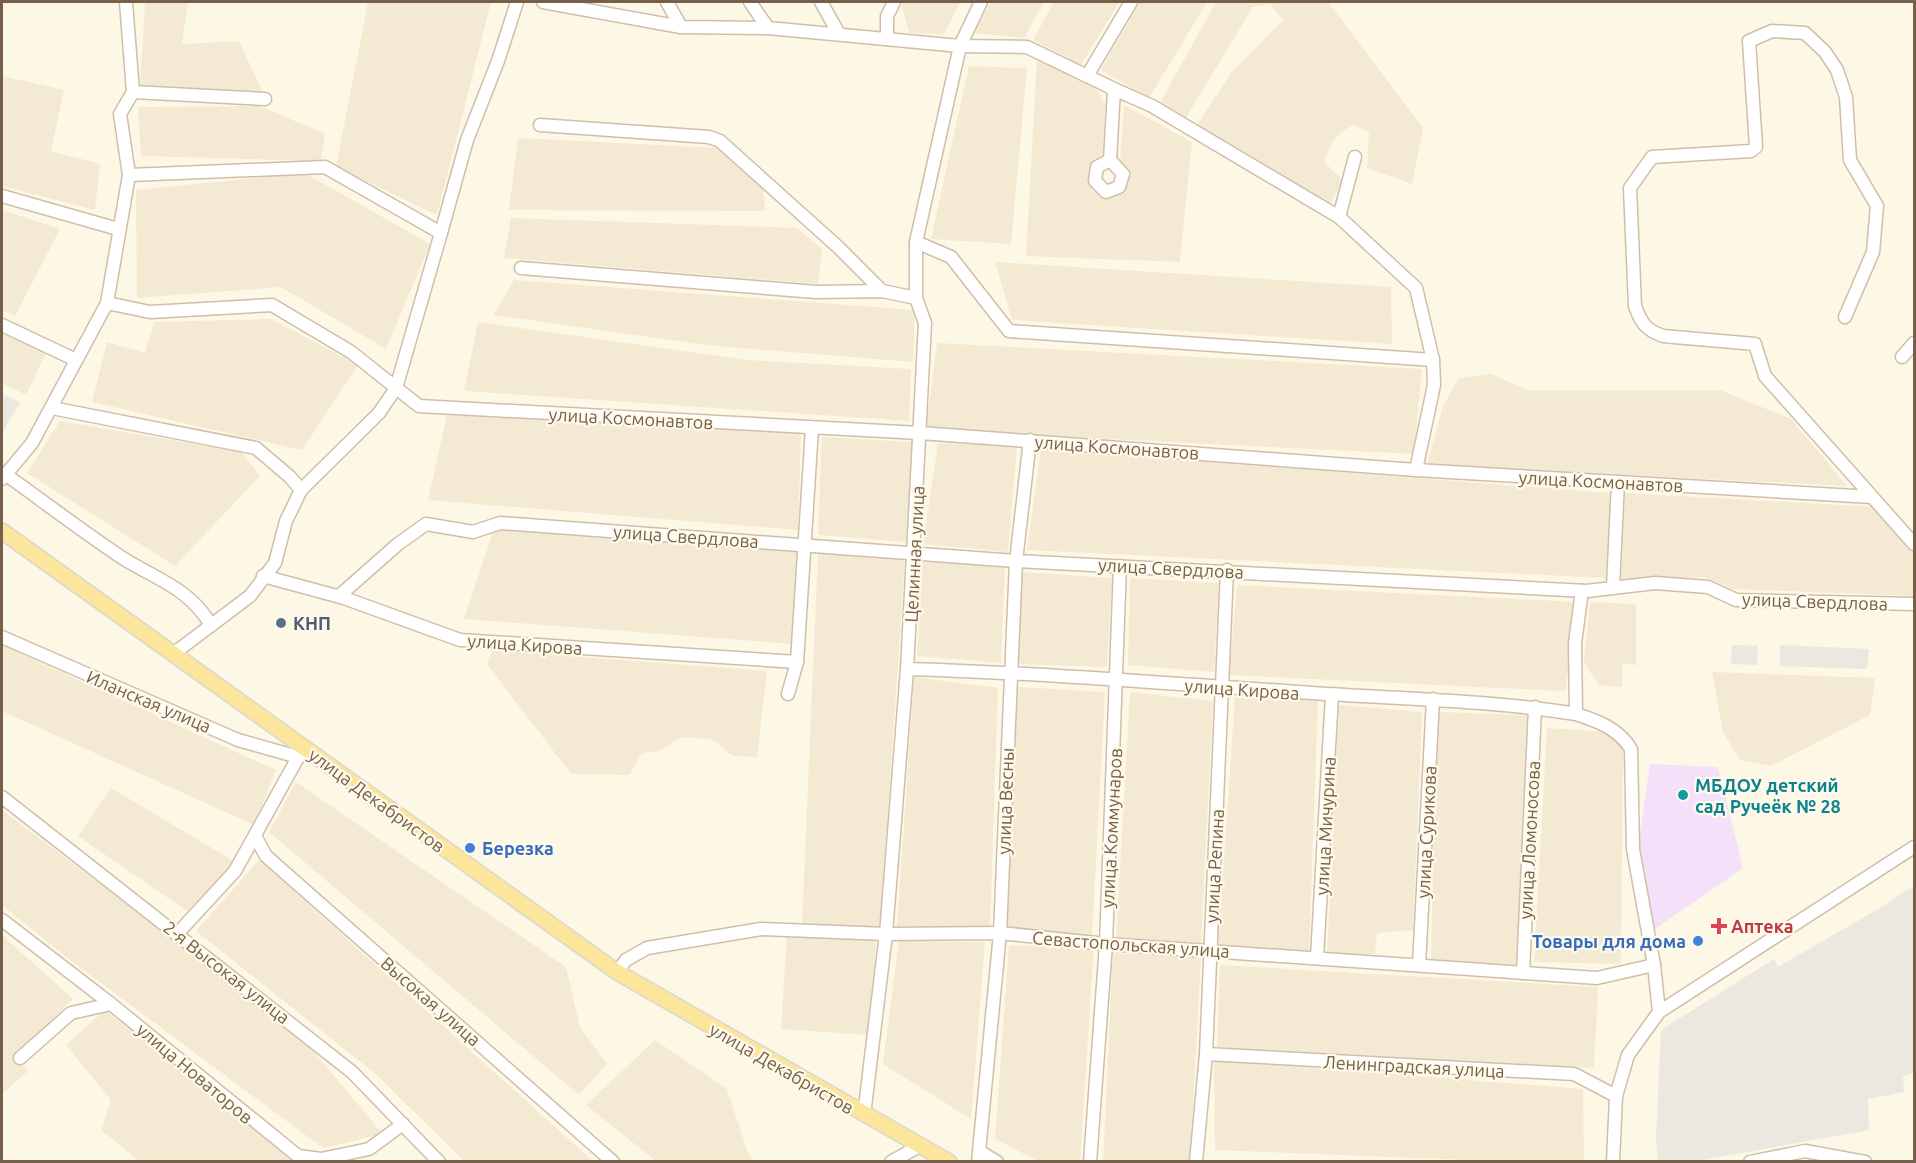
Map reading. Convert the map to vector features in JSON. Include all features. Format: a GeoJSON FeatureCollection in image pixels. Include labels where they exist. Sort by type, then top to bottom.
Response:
{"type":"FeatureCollection","features":[{"type":"Feature","properties":{"kind":"main road","name":"улица Декабристов"},"geometry":{"type":"LineString","coordinates":[[2,531],[173,654],[301,752],[617,972],[864,1115],[949,1161]]}},
{"type":"Feature","properties":{"kind":"street"},"geometry":{"type":"LineString","coordinates":[[126,2],[133,92],[120,114],[129,175],[107,303],[32,443],[3,476],[122,557],[184,592],[200,607],[211,625]]}},
{"type":"Feature","properties":{"kind":"street"},"geometry":{"type":"LineString","coordinates":[[173,654],[250,596],[274,563],[286,521],[301,490],[379,413],[396,388],[467,140],[498,61],[517,2]]}},
{"type":"Feature","properties":{"kind":"street"},"geometry":{"type":"LineString","coordinates":[[543,2],[681,27],[768,28],[960,46],[1027,47],[1152,106],[1339,217],[1416,288],[1433,360],[1434,385],[1416,470]]}},
{"type":"Feature","properties":{"kind":"street"},"geometry":{"type":"LineString","coordinates":[[667,2],[681,27]]}},
{"type":"Feature","properties":{"kind":"street"},"geometry":{"type":"LineString","coordinates":[[750,2],[768,28]]}},
{"type":"Feature","properties":{"kind":"street"},"geometry":{"type":"LineString","coordinates":[[820,2],[839,34]]}},
{"type":"Feature","properties":{"kind":"street"},"geometry":{"type":"LineString","coordinates":[[886,39],[887,16],[894,2]]}},
{"type":"Feature","properties":{"kind":"street","name":"Целинная улица"},"geometry":{"type":"LineString","coordinates":[[864,1115],[886,934],[908,669],[915,552],[926,323],[916,298],[916,242],[960,46],[981,2]]}},
{"type":"Feature","properties":{"kind":"street"},"geometry":{"type":"LineString","coordinates":[[1087,76],[1131,2]]}},
{"type":"Feature","properties":{"kind":"street"},"geometry":{"type":"LineString","coordinates":[[1845,317],[1873,252],[1877,206],[1850,160],[1846,97],[1837,70],[1825,52],[1805,33],[1772,31],[1749,41],[1756,147],[1751,151],[1652,157],[1630,188],[1635,306],[1640,321],[1649,331],[1663,336],[1755,344],[1765,376],[1914,544]]}},
{"type":"Feature","properties":{"kind":"street"},"geometry":{"type":"LineString","coordinates":[[1110,160],[1114,89]]}},
{"type":"Feature","properties":{"kind":"street"},"geometry":{"type":"LineString","coordinates":[[133,92],[265,99]]}},
{"type":"Feature","properties":{"kind":"street"},"geometry":{"type":"LineString","coordinates":[[540,125],[708,137],[720,141],[838,247],[882,291]]}},
{"type":"Feature","properties":{"kind":"street"},"geometry":{"type":"LineString","coordinates":[[1339,217],[1355,158]]}},
{"type":"Feature","properties":{"kind":"street"},"geometry":{"type":"LineString","coordinates":[[129,175],[325,166],[441,232]]}},
{"type":"Feature","properties":{"kind":"street"},"geometry":{"type":"LineString","coordinates":[[2,196],[118,229]]}},
{"type":"Feature","properties":{"kind":"street"},"geometry":{"type":"LineString","coordinates":[[916,242],[951,257],[1009,331],[1433,360]]}},
{"type":"Feature","properties":{"kind":"street"},"geometry":{"type":"LineString","coordinates":[[521,268],[816,292],[882,291],[916,298]]}},
{"type":"Feature","properties":{"kind":"street","name":"улица Космонавтов"},"geometry":{"type":"LineString","coordinates":[[107,303],[150,312],[272,305],[351,352],[419,406],[920,433],[1416,470],[1872,497]]}},
{"type":"Feature","properties":{"kind":"street"},"geometry":{"type":"LineString","coordinates":[[2,325],[76,360]]}},
{"type":"Feature","properties":{"kind":"street"},"geometry":{"type":"LineString","coordinates":[[1902,357],[1914,343]]}},
{"type":"Feature","properties":{"kind":"street"},"geometry":{"type":"LineString","coordinates":[[52,408],[256,448],[290,477],[301,490]]}},
{"type":"Feature","properties":{"kind":"street"},"geometry":{"type":"LineString","coordinates":[[788,694],[796,662],[812,428]]}},
{"type":"Feature","properties":{"kind":"street","name":"улица Весны"},"geometry":{"type":"LineString","coordinates":[[978,1156],[1000,933],[1016,561],[1030,440]]}},
{"type":"Feature","properties":{"kind":"street"},"geometry":{"type":"LineString","coordinates":[[1613,587],[1617,482]]}},
{"type":"Feature","properties":{"kind":"street","name":"улица Свердлова"},"geometry":{"type":"LineString","coordinates":[[339,596],[398,544],[426,524],[473,532],[500,523],[1016,561],[1227,570],[1582,591],[1655,583],[1708,587],[1736,600],[1914,604]]}},
{"type":"Feature","properties":{"kind":"street","name":"улица Коммунаров"},"geometry":{"type":"LineString","coordinates":[[1090,1161],[1106,944],[1118,682],[1120,566]]}},
{"type":"Feature","properties":{"kind":"street","name":"улица Репина"},"geometry":{"type":"LineString","coordinates":[[1196,1161],[1206,1054],[1227,570]]}},
{"type":"Feature","properties":{"kind":"street","name":"улица Кирова"},"geometry":{"type":"LineString","coordinates":[[263,576],[339,596],[460,640],[796,662]]}},
{"type":"Feature","properties":{"kind":"street"},"geometry":{"type":"LineString","coordinates":[[1576,714],[1575,643],[1582,591]]}},
{"type":"Feature","properties":{"kind":"street","name":"Иланская улица"},"geometry":{"type":"LineString","coordinates":[[2,637],[238,740],[301,752]]}},
{"type":"Feature","properties":{"kind":"street","name":"улица Кирова"},"geometry":{"type":"LineString","coordinates":[[908,669],[1010,672],[1118,682],[1433,699],[1535,707],[1576,714],[1614,729],[1624,737],[1631,749],[1633,849],[1654,966],[1659,1012]]}},
{"type":"Feature","properties":{"kind":"street","name":"улица Мичурина"},"geometry":{"type":"LineString","coordinates":[[1317,958],[1332,695]]}},
{"type":"Feature","properties":{"kind":"street","name":"улица Сурикова"},"geometry":{"type":"LineString","coordinates":[[1419,965],[1433,699]]}},
{"type":"Feature","properties":{"kind":"street","name":"улица Ломоносова"},"geometry":{"type":"LineString","coordinates":[[1523,973],[1535,707]]}},
{"type":"Feature","properties":{"kind":"street"},"geometry":{"type":"LineString","coordinates":[[178,933],[235,871],[301,752]]}},
{"type":"Feature","properties":{"kind":"street","name":"2-я Высокая улица"},"geometry":{"type":"LineString","coordinates":[[2,797],[352,1072],[439,1161]]}},
{"type":"Feature","properties":{"kind":"street","name":"Высокая улица"},"geometry":{"type":"LineString","coordinates":[[255,836],[266,856],[613,1161]]}},
{"type":"Feature","properties":{"kind":"street"},"geometry":{"type":"LineString","coordinates":[[1613,1161],[1616,1096],[1628,1055],[1659,1012],[1914,847]]}},
{"type":"Feature","properties":{"kind":"street"},"geometry":{"type":"LineString","coordinates":[[243,856],[266,856]]}},
{"type":"Feature","properties":{"kind":"street","name":"улица Новаторов"},"geometry":{"type":"LineString","coordinates":[[2,920],[111,1004],[298,1156],[321,1159],[369,1149],[403,1124]]}},
{"type":"Feature","properties":{"kind":"street","name":"Севастопольская улица"},"geometry":{"type":"LineString","coordinates":[[617,972],[626,960],[647,948],[761,929],[886,934],[1000,933],[1106,944],[1597,978],[1654,966]]}},
{"type":"Feature","properties":{"kind":"street"},"geometry":{"type":"LineString","coordinates":[[20,1058],[71,1013],[111,1004]]}},
{"type":"Feature","properties":{"kind":"street","name":"Ленинградская улица"},"geometry":{"type":"LineString","coordinates":[[1206,1054],[1574,1074],[1616,1096]]}},
{"type":"Feature","properties":{"kind":"street"},"geometry":{"type":"LineString","coordinates":[[891,1161],[921,1145]]}},
{"type":"Feature","properties":{"kind":"street"},"geometry":{"type":"LineString","coordinates":[[1750,1161],[1805,1151],[1865,1161]]}},
{"type":"Feature","properties":{"kind":"street"},"geometry":{"type":"LineString","coordinates":[[978,1156],[997,1161]]}},
{"type":"Feature","properties":{"kind":"shaded area"},"geometry":{"type":"Polygon","coordinates":[[[145,2],[188,2],[182,44],[239,41],[263,93],[140,86],[145,2]]]}},
{"type":"Feature","properties":{"kind":"shaded area"},"geometry":{"type":"Polygon","coordinates":[[[368,2],[491,2],[437,215],[336,167],[368,2]]]}},
{"type":"Feature","properties":{"kind":"shaded area"},"geometry":{"type":"Polygon","coordinates":[[[904,2],[960,2],[944,34],[909,33],[902,6],[904,2]]]}},
{"type":"Feature","properties":{"kind":"shaded area"},"geometry":{"type":"Polygon","coordinates":[[[991,2],[1044,2],[1024,38],[974,33],[991,2]]]}},
{"type":"Feature","properties":{"kind":"shaded area"},"geometry":{"type":"Polygon","coordinates":[[[1054,2],[1119,2],[1081,65],[1033,40],[1054,2]]]}},
{"type":"Feature","properties":{"kind":"shaded area"},"geometry":{"type":"Polygon","coordinates":[[[1140,2],[1207,2],[1149,98],[1101,70],[1140,2]]]}},
{"type":"Feature","properties":{"kind":"shaded area"},"geometry":{"type":"Polygon","coordinates":[[[1216,2],[1328,2],[1423,128],[1412,184],[1367,168],[1369,133],[1353,124],[1333,140],[1324,162],[1343,180],[1329,206],[1196,126],[1232,72],[1283,20],[1270,4],[1253,7],[1185,119],[1161,101],[1216,2]]]}},
{"type":"Feature","properties":{"kind":"shaded area"},"geometry":{"type":"Polygon","coordinates":[[[1037,58],[1096,89],[1105,104],[1103,153],[1091,165],[1088,179],[1092,191],[1109,199],[1126,189],[1128,174],[1120,163],[1124,105],[1192,142],[1180,262],[1026,256],[1037,58]]]}},
{"type":"Feature","properties":{"kind":"shaded area"},"geometry":{"type":"Polygon","coordinates":[[[969,66],[1027,68],[1011,244],[931,239],[969,66]]]}},
{"type":"Feature","properties":{"kind":"shaded area"},"geometry":{"type":"Polygon","coordinates":[[[2,76],[64,90],[51,151],[100,164],[95,210],[2,186],[2,76]]]}},
{"type":"Feature","properties":{"kind":"shaded area"},"geometry":{"type":"Polygon","coordinates":[[[260,106],[325,134],[321,161],[141,156],[138,107],[260,106]]]}},
{"type":"Feature","properties":{"kind":"shaded area"},"geometry":{"type":"Polygon","coordinates":[[[518,138],[720,148],[763,189],[765,211],[509,210],[518,138]]]}},
{"type":"Feature","properties":{"kind":"shaded area"},"geometry":{"type":"Polygon","coordinates":[[[305,173],[430,244],[386,349],[281,287],[137,298],[136,190],[305,173]]]}},
{"type":"Feature","properties":{"kind":"shaded area"},"geometry":{"type":"Polygon","coordinates":[[[2,210],[60,229],[15,316],[2,310],[2,210]]]}},
{"type":"Feature","properties":{"kind":"shaded area"},"geometry":{"type":"Polygon","coordinates":[[[511,218],[797,228],[822,249],[818,284],[504,258],[511,218]]]}},
{"type":"Feature","properties":{"kind":"shaded area"},"geometry":{"type":"Polygon","coordinates":[[[995,262],[1391,287],[1392,344],[1012,320],[995,262]]]}},
{"type":"Feature","properties":{"kind":"shaded area"},"geometry":{"type":"Polygon","coordinates":[[[514,280],[915,310],[913,362],[714,346],[493,315],[514,280]]]}},
{"type":"Feature","properties":{"kind":"shaded area"},"geometry":{"type":"Polygon","coordinates":[[[271,319],[358,365],[302,450],[92,402],[107,342],[145,353],[154,322],[271,319]]]}},
{"type":"Feature","properties":{"kind":"shaded area"},"geometry":{"type":"Polygon","coordinates":[[[478,322],[748,360],[911,369],[909,421],[464,391],[478,322]]]}},
{"type":"Feature","properties":{"kind":"shaded area"},"geometry":{"type":"Polygon","coordinates":[[[2,332],[46,353],[26,395],[2,383],[2,332]]]}},
{"type":"Feature","properties":{"kind":"shaded area"},"geometry":{"type":"Polygon","coordinates":[[[937,343],[1422,369],[1414,454],[926,430],[937,343]]]}},
{"type":"Feature","properties":{"kind":"shaded area"},"geometry":{"type":"Polygon","coordinates":[[[1491,374],[1527,390],[1720,390],[1791,419],[1847,486],[1427,465],[1443,406],[1459,378],[1491,374]]]}},
{"type":"Feature","properties":{"kind":"shaded area"},"geometry":{"type":"Polygon","coordinates":[[[2,394],[20,402],[2,434],[2,394]]]}},
{"type":"Feature","properties":{"kind":"shaded area"},"geometry":{"type":"Polygon","coordinates":[[[447,415],[801,433],[798,530],[428,500],[447,415]]]}},
{"type":"Feature","properties":{"kind":"shaded area"},"geometry":{"type":"Polygon","coordinates":[[[60,421],[241,452],[260,476],[175,566],[27,473],[60,421]]]}},
{"type":"Feature","properties":{"kind":"shaded area"},"geometry":{"type":"Polygon","coordinates":[[[822,437],[913,442],[906,542],[818,535],[822,437]]]}},
{"type":"Feature","properties":{"kind":"shaded area"},"geometry":{"type":"Polygon","coordinates":[[[938,443],[1017,445],[1008,552],[923,544],[938,443]]]}},
{"type":"Feature","properties":{"kind":"shaded area"},"geometry":{"type":"Polygon","coordinates":[[[1041,449],[1611,493],[1606,578],[1027,550],[1041,449]]]}},
{"type":"Feature","properties":{"kind":"shaded area"},"geometry":{"type":"Polygon","coordinates":[[[1625,493],[1876,507],[1914,551],[1914,596],[1732,589],[1705,577],[1621,581],[1625,493]]]}},
{"type":"Feature","properties":{"kind":"shaded area"},"geometry":{"type":"Polygon","coordinates":[[[494,529],[798,547],[793,644],[464,619],[494,529]]]}},
{"type":"Feature","properties":{"kind":"shaded area"},"geometry":{"type":"Polygon","coordinates":[[[818,553],[905,558],[880,931],[802,923],[818,553]]]}},
{"type":"Feature","properties":{"kind":"shaded area"},"geometry":{"type":"Polygon","coordinates":[[[923,562],[1005,567],[1001,663],[917,656],[923,562]]]}},
{"type":"Feature","properties":{"kind":"shaded area"},"geometry":{"type":"Polygon","coordinates":[[[1022,572],[1112,578],[1107,667],[1016,664],[1022,572]]]}},
{"type":"Feature","properties":{"kind":"shaded area"},"geometry":{"type":"Polygon","coordinates":[[[1130,578],[1219,583],[1214,672],[1128,665],[1130,578]]]}},
{"type":"Feature","properties":{"kind":"shaded area"},"geometry":{"type":"Polygon","coordinates":[[[1237,585],[1578,602],[1565,691],[1229,675],[1237,585]]]}},
{"type":"Feature","properties":{"kind":"shaded area"},"geometry":{"type":"Polygon","coordinates":[[[1590,602],[1636,604],[1636,665],[1623,664],[1622,687],[1599,685],[1584,663],[1590,602]]]}},
{"type":"Feature","properties":{"kind":"shaded area"},"geometry":{"type":"Polygon","coordinates":[[[2,645],[276,770],[254,825],[2,711],[2,645]]]}},
{"type":"Feature","properties":{"kind":"shaded area"},"geometry":{"type":"Polygon","coordinates":[[[1732,645],[1758,646],[1757,665],[1731,664],[1732,645]]]}},
{"type":"Feature","properties":{"kind":"shaded area"},"geometry":{"type":"Polygon","coordinates":[[[1780,645],[1869,649],[1867,669],[1780,666],[1780,645]]]}},
{"type":"Feature","properties":{"kind":"shaded area"},"geometry":{"type":"Polygon","coordinates":[[[492,650],[767,671],[757,757],[733,756],[711,739],[682,737],[659,751],[642,753],[629,775],[571,774],[487,664],[492,650]]]}},
{"type":"Feature","properties":{"kind":"shaded area"},"geometry":{"type":"Polygon","coordinates":[[[1712,672],[1875,678],[1870,715],[1771,766],[1740,760],[1723,732],[1712,672]]]}},
{"type":"Feature","properties":{"kind":"shaded area"},"geometry":{"type":"Polygon","coordinates":[[[914,677],[998,688],[990,930],[897,926],[914,677]]]}},
{"type":"Feature","properties":{"kind":"shaded area"},"geometry":{"type":"Polygon","coordinates":[[[1018,687],[1105,692],[1092,937],[1007,928],[1018,687]]]}},
{"type":"Feature","properties":{"kind":"shaded area"},"geometry":{"type":"Polygon","coordinates":[[[1130,692],[1213,701],[1201,944],[1116,939],[1130,692]]]}},
{"type":"Feature","properties":{"kind":"shaded area"},"geometry":{"type":"Polygon","coordinates":[[[1235,697],[1318,700],[1309,950],[1218,948],[1235,697]]]}},
{"type":"Feature","properties":{"kind":"shaded area"},"geometry":{"type":"Polygon","coordinates":[[[1339,705],[1422,712],[1413,930],[1377,933],[1375,954],[1327,954],[1339,705]]]}},
{"type":"Feature","properties":{"kind":"shaded area"},"geometry":{"type":"Polygon","coordinates":[[[1436,712],[1531,715],[1518,966],[1431,959],[1436,712]]]}},
{"type":"Feature","properties":{"kind":"shaded area"},"geometry":{"type":"Polygon","coordinates":[[[1547,728],[1609,732],[1623,742],[1621,964],[1534,962],[1547,728]]]}},
{"type":"Feature","properties":{"kind":"shaded area"},"geometry":{"type":"Polygon","coordinates":[[[1650,764],[1718,767],[1743,868],[1652,931],[1637,854],[1650,764]]]}},
{"type":"Feature","properties":{"kind":"shaded area"},"geometry":{"type":"Polygon","coordinates":[[[296,782],[566,967],[580,1027],[607,1064],[579,1095],[269,832],[296,782]]]}},
{"type":"Feature","properties":{"kind":"shaded area"},"geometry":{"type":"Polygon","coordinates":[[[111,788],[235,862],[187,911],[78,836],[111,788]]]}},
{"type":"Feature","properties":{"kind":"shaded area"},"geometry":{"type":"Polygon","coordinates":[[[2,810],[298,1033],[383,1134],[323,1148],[74,963],[2,905],[2,810]]]}},
{"type":"Feature","properties":{"kind":"shaded area"},"geometry":{"type":"Polygon","coordinates":[[[259,860],[593,1161],[464,1161],[377,1075],[196,931],[259,860]]]}},
{"type":"Feature","properties":{"kind":"shaded area"},"geometry":{"type":"Polygon","coordinates":[[[1914,885],[1914,1073],[1903,1076],[1904,1092],[1868,1099],[1869,1130],[1697,1161],[1658,1161],[1656,1137],[1661,1030],[1774,959],[1778,967],[1887,904],[1914,885]]]}},
{"type":"Feature","properties":{"kind":"shaded area"},"geometry":{"type":"Polygon","coordinates":[[[787,934],[876,939],[870,1035],[781,1029],[787,934]]]}},
{"type":"Feature","properties":{"kind":"shaded area"},"geometry":{"type":"Polygon","coordinates":[[[2,935],[73,999],[14,1057],[28,1071],[2,1094],[2,935]]]}},
{"type":"Feature","properties":{"kind":"shaded area"},"geometry":{"type":"Polygon","coordinates":[[[899,941],[985,942],[971,1119],[883,1064],[899,941]]]}},
{"type":"Feature","properties":{"kind":"shaded area"},"geometry":{"type":"Polygon","coordinates":[[[1009,946],[1094,946],[1080,1161],[1038,1161],[995,1139],[1009,946]]]}},
{"type":"Feature","properties":{"kind":"shaded area"},"geometry":{"type":"Polygon","coordinates":[[[1113,953],[1201,957],[1190,1161],[1103,1162],[1113,953]]]}},
{"type":"Feature","properties":{"kind":"shaded area"},"geometry":{"type":"Polygon","coordinates":[[[1220,965],[1598,987],[1594,1068],[1217,1047],[1220,965]]]}},
{"type":"Feature","properties":{"kind":"shaded area"},"geometry":{"type":"Polygon","coordinates":[[[105,1010],[296,1161],[139,1161],[101,1130],[111,1100],[66,1045],[105,1010]]]}},
{"type":"Feature","properties":{"kind":"shaded area"},"geometry":{"type":"Polygon","coordinates":[[[655,1040],[727,1089],[749,1156],[755,1161],[656,1161],[586,1105],[655,1040]]]}},
{"type":"Feature","properties":{"kind":"shaded area"},"geometry":{"type":"Polygon","coordinates":[[[1214,1060],[1583,1089],[1584,1161],[1492,1161],[1215,1150],[1214,1060]]]}},
{"type":"Feature","properties":{"kind":"place","name":"КНП"},"geometry":{"type":"Point","coordinates":[281,623]}},
{"type":"Feature","properties":{"kind":"place","name":"МБДОУ детский сад Ручеёк № 28"},"geometry":{"type":"Point","coordinates":[1683,795]}},
{"type":"Feature","properties":{"kind":"place","name":"Березка"},"geometry":{"type":"Point","coordinates":[470,848]}},
{"type":"Feature","properties":{"kind":"place","name":"Аптека"},"geometry":{"type":"Point","coordinates":[1719,926]}},
{"type":"Feature","properties":{"kind":"place","name":"Товары для дома"},"geometry":{"type":"Point","coordinates":[1698,941]}}]}
